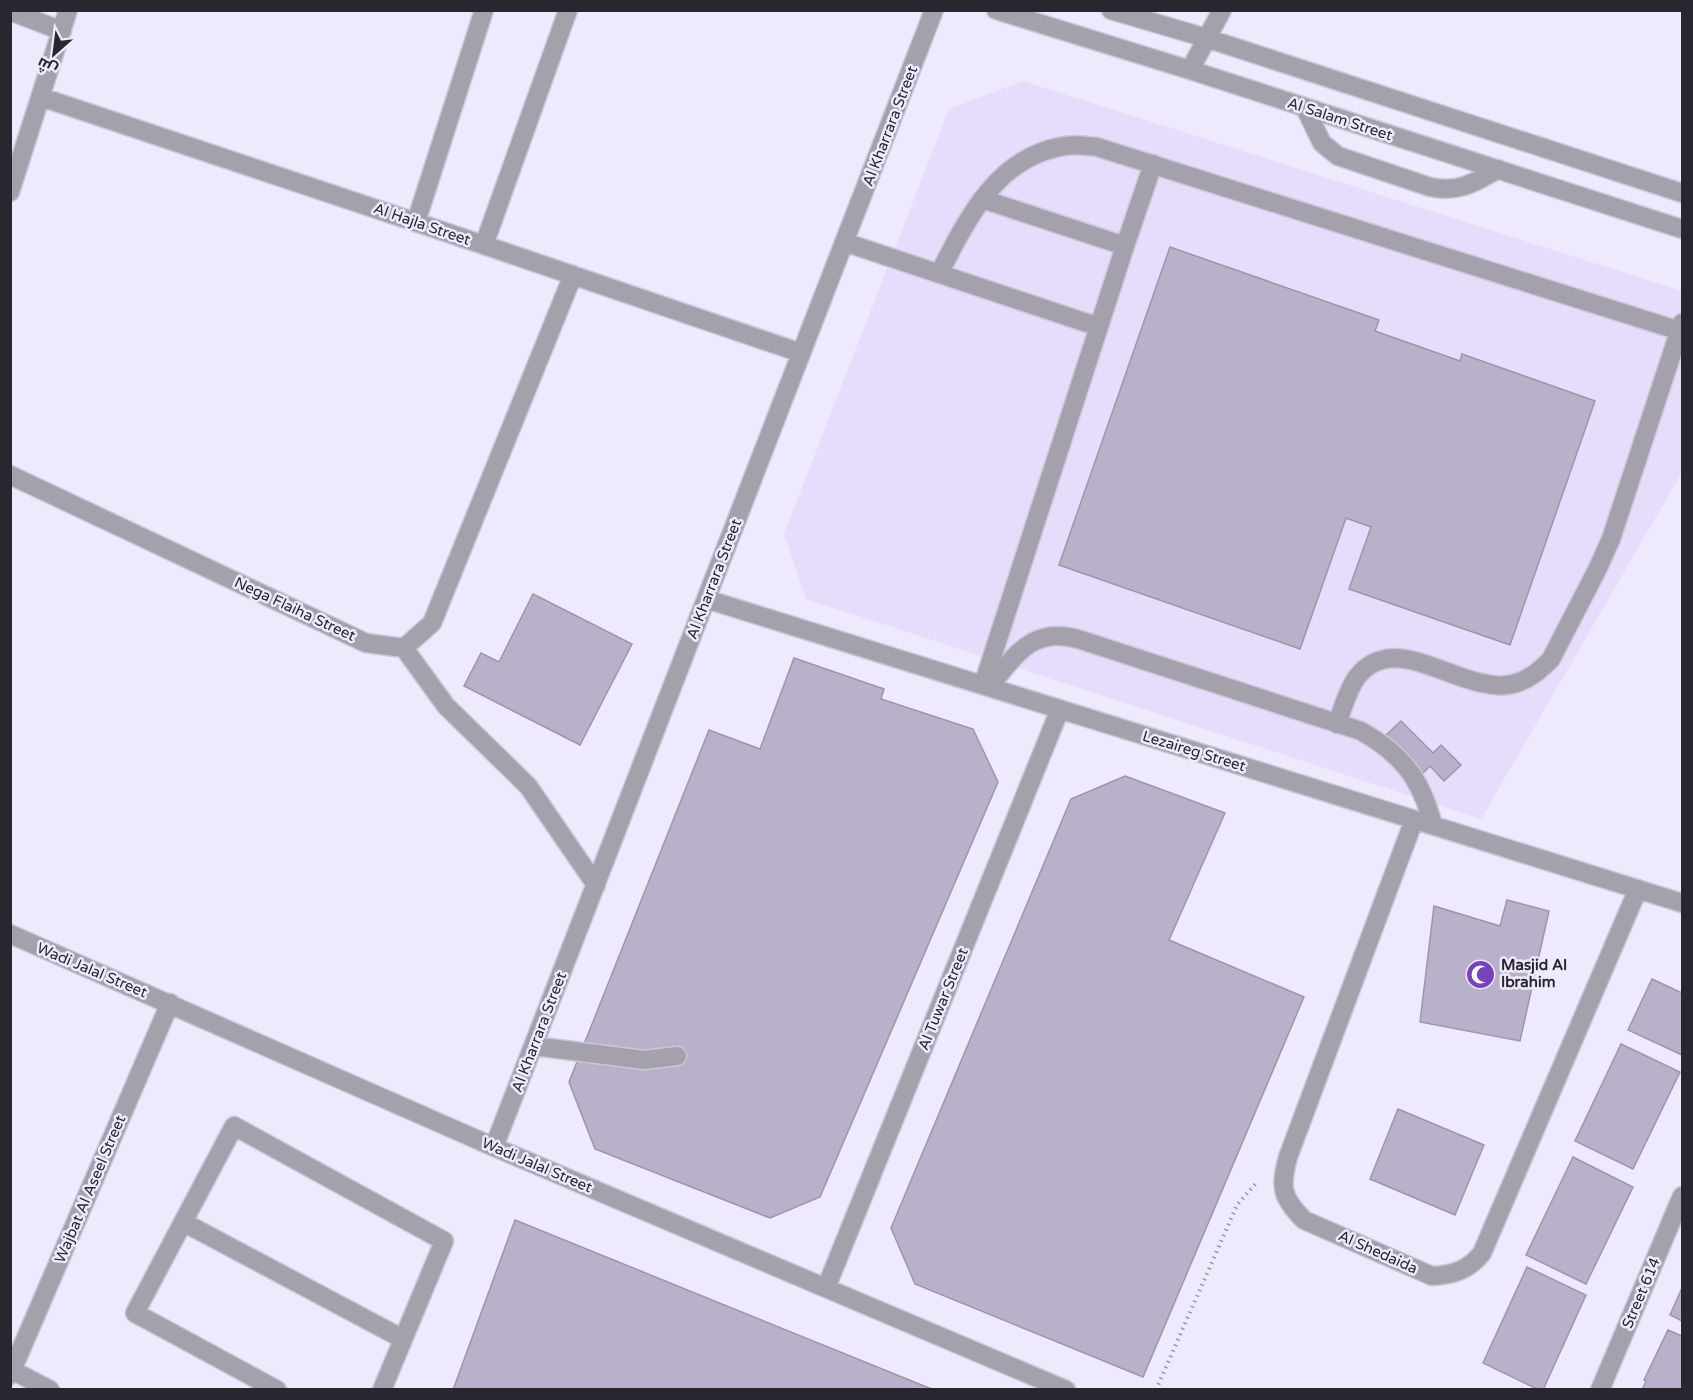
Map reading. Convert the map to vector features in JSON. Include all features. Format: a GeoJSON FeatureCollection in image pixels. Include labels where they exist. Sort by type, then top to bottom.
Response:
{"type":"FeatureCollection","features":[{"type":"Feature","properties":{"kind":"street"},"geometry":{"type":"LineString","coordinates":[[10,192],[68,10]]}},
{"type":"Feature","properties":{"kind":"street"},"geometry":{"type":"LineString","coordinates":[[416,222],[484,10]]}},
{"type":"Feature","properties":{"kind":"street"},"geometry":{"type":"LineString","coordinates":[[484,245],[568,10]]}},
{"type":"Feature","properties":{"kind":"street","name":"Al Kharrara Street"},"geometry":{"type":"LineString","coordinates":[[494,1147],[934,10]]}},
{"type":"Feature","properties":{"kind":"street","name":"Al Salam Street"},"geometry":{"type":"LineString","coordinates":[[996,10],[1683,229]]}},
{"type":"Feature","properties":{"kind":"street"},"geometry":{"type":"LineString","coordinates":[[1111,10],[1683,193]]}},
{"type":"Feature","properties":{"kind":"street"},"geometry":{"type":"LineString","coordinates":[[1190,70],[1222,10]]}},
{"type":"Feature","properties":{"kind":"street"},"geometry":{"type":"LineString","coordinates":[[10,11],[62,31]]}},
{"type":"Feature","properties":{"kind":"street","name":"Al Hajla Street"},"geometry":{"type":"LineString","coordinates":[[41,97],[801,353]]}},
{"type":"Feature","properties":{"kind":"street"},"geometry":{"type":"LineString","coordinates":[[1305,108],[1322,143],[1338,156],[1430,187],[1442,189],[1465,187],[1498,169]]}},
{"type":"Feature","properties":{"kind":"street"},"geometry":{"type":"LineString","coordinates":[[939,274],[963,227],[982,199],[1009,169],[1036,153],[1066,145],[1097,147],[1681,327],[1611,539],[1551,659],[1541,670],[1528,678],[1513,684],[1496,686],[1479,684],[1407,658],[1394,657],[1380,660],[1367,667],[1356,678],[1337,724]]}},
{"type":"Feature","properties":{"kind":"street"},"geometry":{"type":"LineString","coordinates":[[986,686],[1153,164]]}},
{"type":"Feature","properties":{"kind":"street"},"geometry":{"type":"LineString","coordinates":[[982,199],[1125,246]]}},
{"type":"Feature","properties":{"kind":"street"},"geometry":{"type":"LineString","coordinates":[[844,242],[1099,327]]}},
{"type":"Feature","properties":{"kind":"street"},"geometry":{"type":"LineString","coordinates":[[573,275],[432,623],[404,648],[446,706],[528,786],[596,885]]}},
{"type":"Feature","properties":{"kind":"street","name":"Nega Flaiha Street"},"geometry":{"type":"LineString","coordinates":[[10,475],[366,643],[404,648]]}},
{"type":"Feature","properties":{"kind":"street","name":"Lezaireg Street"},"geometry":{"type":"LineString","coordinates":[[706,599],[1683,903]]}},
{"type":"Feature","properties":{"kind":"street"},"geometry":{"type":"LineString","coordinates":[[986,686],[1025,647],[1044,637],[1065,635],[1361,731],[1381,742],[1412,773],[1422,791],[1433,825]]}},
{"type":"Feature","properties":{"kind":"street","name":"Al Tuwar Street"},"geometry":{"type":"LineString","coordinates":[[826,1288],[1060,709]]}},
{"type":"Feature","properties":{"kind":"street","name":"Al Shedaida"},"geometry":{"type":"LineString","coordinates":[[1414,820],[1283,1174],[1284,1193],[1291,1207],[1304,1220],[1432,1276],[1467,1269],[1475,1262],[1489,1241],[1638,890]]}},
{"type":"Feature","properties":{"kind":"street","name":"Wadi Jalal Street"},"geometry":{"type":"LineString","coordinates":[[10,934],[494,1147],[1066,1389]]}},
{"type":"Feature","properties":{"kind":"street","name":"Wajbat Al Aseel Street"},"geometry":{"type":"LineString","coordinates":[[11,1373],[170,1003]]}},
{"type":"Feature","properties":{"kind":"street"},"geometry":{"type":"LineString","coordinates":[[534,1046],[644,1060],[677,1056]]}},
{"type":"Feature","properties":{"kind":"street"},"geometry":{"type":"LineString","coordinates":[[277,1389],[135,1313],[234,1126],[444,1241],[382,1389]]}},
{"type":"Feature","properties":{"kind":"street","name":"Street 614"},"geometry":{"type":"LineString","coordinates":[[1600,1389],[1683,1196]]}},
{"type":"Feature","properties":{"kind":"street"},"geometry":{"type":"LineString","coordinates":[[183,1222],[403,1338]]}},
{"type":"Feature","properties":{"kind":"street"},"geometry":{"type":"LineString","coordinates":[[11,1373],[50,1389]]}},
{"type":"Feature","properties":{"kind":"path"},"geometry":{"type":"LineString","coordinates":[[1156,1389],[1237,1205],[1259,1180]]}},
{"type":"Feature","properties":{"kind":"shaded area"},"geometry":{"type":"Polygon","coordinates":[[[1023,81],[1682,291],[1682,472],[1481,819],[806,599],[784,534],[949,109],[1023,81]]]}},
{"type":"Feature","properties":{"kind":"building"},"geometry":{"type":"Polygon","coordinates":[[[1170,247],[1379,320],[1375,331],[1460,361],[1462,354],[1595,401],[1510,645],[1349,589],[1371,527],[1346,518],[1300,649],[1059,565],[1170,247]]]}},
{"type":"Feature","properties":{"kind":"building"},"geometry":{"type":"Polygon","coordinates":[[[533,594],[632,644],[580,745],[464,686],[481,653],[499,662],[533,594]]]}},
{"type":"Feature","properties":{"kind":"building"},"geometry":{"type":"Polygon","coordinates":[[[794,658],[884,689],[881,699],[973,729],[998,782],[820,1197],[770,1218],[595,1149],[569,1082],[709,730],[760,749],[794,658]]]}},
{"type":"Feature","properties":{"kind":"building"},"geometry":{"type":"Polygon","coordinates":[[[1401,721],[1433,753],[1441,745],[1461,765],[1444,781],[1430,766],[1420,776],[1383,738],[1401,721]]]}},
{"type":"Feature","properties":{"kind":"building"},"geometry":{"type":"Polygon","coordinates":[[[1125,776],[1225,813],[1169,940],[1304,997],[1143,1377],[915,1284],[891,1228],[1071,799],[1125,776]]]}},
{"type":"Feature","properties":{"kind":"building","name":"Masjid Al Ibrahim"},"geometry":{"type":"Polygon","coordinates":[[[1507,900],[1549,911],[1520,1041],[1420,1022],[1434,906],[1500,926],[1507,900]]]}},
{"type":"Feature","properties":{"kind":"building"},"geometry":{"type":"Polygon","coordinates":[[[1652,979],[1682,993],[1682,1055],[1628,1030],[1652,979]]]}},
{"type":"Feature","properties":{"kind":"building"},"geometry":{"type":"Polygon","coordinates":[[[1621,1044],[1680,1072],[1633,1169],[1575,1141],[1621,1044]]]}},
{"type":"Feature","properties":{"kind":"building"},"geometry":{"type":"Polygon","coordinates":[[[1398,1109],[1484,1145],[1455,1215],[1370,1179],[1398,1109]]]}},
{"type":"Feature","properties":{"kind":"building"},"geometry":{"type":"Polygon","coordinates":[[[1573,1157],[1633,1187],[1586,1284],[1526,1255],[1573,1157]]]}},
{"type":"Feature","properties":{"kind":"building"},"geometry":{"type":"Polygon","coordinates":[[[515,1220],[934,1390],[453,1390],[515,1220]]]}},
{"type":"Feature","properties":{"kind":"building"},"geometry":{"type":"Polygon","coordinates":[[[1527,1267],[1586,1295],[1543,1390],[1483,1363],[1527,1267]]]}},
{"type":"Feature","properties":{"kind":"building"},"geometry":{"type":"Polygon","coordinates":[[[1682,1288],[1682,1321],[1670,1315],[1682,1288]]]}},
{"type":"Feature","properties":{"kind":"building"},"geometry":{"type":"Polygon","coordinates":[[[1668,1330],[1682,1336],[1682,1390],[1642,1390],[1646,1381],[1644,1380],[1668,1330]]]}},
{"type":"Feature","properties":{"kind":"place","name":"Masjid Al Ibrahim"},"geometry":{"type":"Point","coordinates":[1480,974]}}]}
